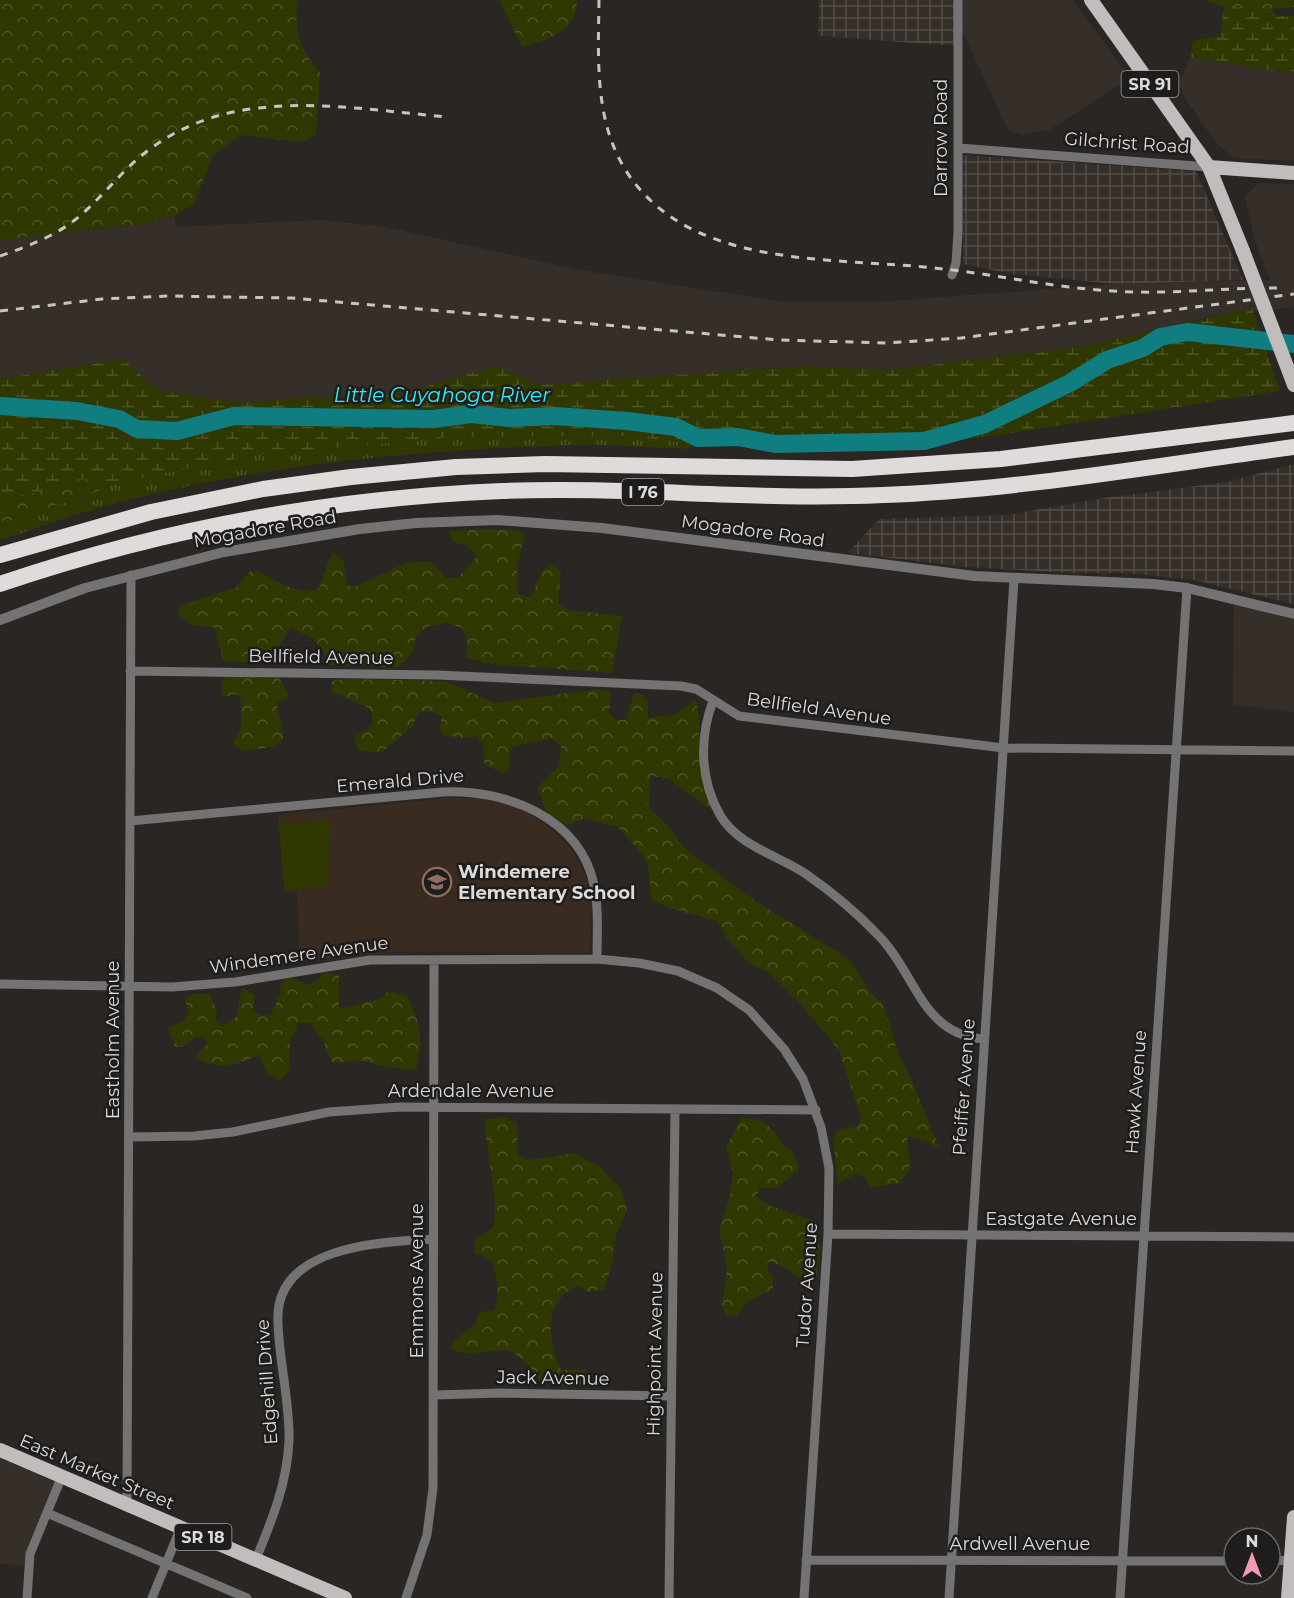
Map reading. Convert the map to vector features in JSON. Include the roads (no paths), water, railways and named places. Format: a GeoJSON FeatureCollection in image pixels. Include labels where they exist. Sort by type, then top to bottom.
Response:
{"type":"FeatureCollection","features":[{"type":"Feature","properties":{"kind":"highway"},"geometry":{"type":"LineString","coordinates":[[1226,432],[1294,415]]}},
{"type":"Feature","properties":{"kind":"highway","name":"I 76"},"geometry":{"type":"LineString","coordinates":[[0,555],[162,509],[263,489],[351,477],[456,467],[545,464],[852,470],[960,463],[1294,423]]}},
{"type":"Feature","properties":{"kind":"highway","name":"I 76"},"geometry":{"type":"LineString","coordinates":[[0,584],[71,561],[187,531],[297,511],[374,501],[502,491],[734,496],[885,495],[996,486],[1294,447]]}},
{"type":"Feature","properties":{"kind":"main road","name":"SR 91"},"geometry":{"type":"LineString","coordinates":[[1091,0],[1209,168],[1294,385]]}},
{"type":"Feature","properties":{"kind":"main road","name":"Gilchrist Road"},"geometry":{"type":"LineString","coordinates":[[1209,168],[1294,173]]}},
{"type":"Feature","properties":{"kind":"main road","name":"East Market Street"},"geometry":{"type":"LineString","coordinates":[[0,1450],[345,1598]]}},
{"type":"Feature","properties":{"kind":"main road"},"geometry":{"type":"LineString","coordinates":[[1288,1598],[1294,1517]]}},
{"type":"Feature","properties":{"kind":"street","name":"Darrow Road"},"geometry":{"type":"LineString","coordinates":[[952,274],[958,248],[958,0]]}},
{"type":"Feature","properties":{"kind":"street","name":"Gilchrist Road"},"geometry":{"type":"LineString","coordinates":[[958,148],[1209,168]]}},
{"type":"Feature","properties":{"kind":"street","name":"Mogadore Road"},"geometry":{"type":"LineString","coordinates":[[0,620],[131,575],[225,552],[296,538],[416,523],[497,520],[602,528],[884,566],[1014,579],[1153,584],[1186,588],[1294,614]]}},
{"type":"Feature","properties":{"kind":"street","name":"Eastholm Avenue"},"geometry":{"type":"LineString","coordinates":[[127,1504],[131,575]]}},
{"type":"Feature","properties":{"kind":"street","name":"Pfeiffer Avenue"},"geometry":{"type":"LineString","coordinates":[[949,1598],[1014,579]]}},
{"type":"Feature","properties":{"kind":"street","name":"Hawk Avenue"},"geometry":{"type":"LineString","coordinates":[[1120,1598],[1186,588]]}},
{"type":"Feature","properties":{"kind":"street","name":"Bellfield Avenue"},"geometry":{"type":"LineString","coordinates":[[130,671],[437,675],[681,686],[696,689],[739,716],[1004,748],[1294,751]]}},
{"type":"Feature","properties":{"kind":"street"},"geometry":{"type":"LineString","coordinates":[[713,701],[704,730],[703,758],[710,788],[725,823],[751,843],[806,874],[845,904],[892,952],[929,1012],[958,1035],[984,1040]]}},
{"type":"Feature","properties":{"kind":"street","name":"Emerald Drive"},"geometry":{"type":"LineString","coordinates":[[129,821],[443,792],[483,792],[506,798],[545,817],[569,837],[580,852],[589,868],[597,900],[597,959]]}},
{"type":"Feature","properties":{"kind":"street","name":"Windemere Avenue"},"geometry":{"type":"LineString","coordinates":[[0,984],[172,987],[235,982],[370,960],[597,959],[639,963],[678,971],[702,980],[738,1002]]}},
{"type":"Feature","properties":{"kind":"street","name":"Emmons Avenue"},"geometry":{"type":"LineString","coordinates":[[406,1598],[421,1558],[430,1519],[435,1395],[432,1239],[434,960]]}},
{"type":"Feature","properties":{"kind":"street","name":"Tudor Avenue"},"geometry":{"type":"LineString","coordinates":[[738,1002],[764,1025],[784,1049],[803,1079],[816,1110],[828,1160],[828,1234],[804,1598]]}},
{"type":"Feature","properties":{"kind":"street","name":"Ardendale Avenue"},"geometry":{"type":"LineString","coordinates":[[130,1137],[194,1137],[352,1109],[433,1107],[816,1110]]}},
{"type":"Feature","properties":{"kind":"street","name":"Highpoint Avenue"},"geometry":{"type":"LineString","coordinates":[[669,1598],[675,1110]]}},
{"type":"Feature","properties":{"kind":"street","name":"Eastgate Avenue"},"geometry":{"type":"LineString","coordinates":[[828,1234],[1294,1237]]}},
{"type":"Feature","properties":{"kind":"street","name":"Edgehill Drive"},"geometry":{"type":"LineString","coordinates":[[255,1559],[282,1494],[288,1454],[288,1415],[277,1320],[285,1288],[303,1268],[319,1258],[374,1244],[432,1239]]}},
{"type":"Feature","properties":{"kind":"street","name":"Jack Avenue"},"geometry":{"type":"LineString","coordinates":[[435,1395],[499,1393],[670,1396]]}},
{"type":"Feature","properties":{"kind":"street"},"geometry":{"type":"LineString","coordinates":[[27,1598],[30,1554],[62,1476]]}},
{"type":"Feature","properties":{"kind":"street"},"geometry":{"type":"LineString","coordinates":[[47,1513],[247,1598]]}},
{"type":"Feature","properties":{"kind":"street"},"geometry":{"type":"LineString","coordinates":[[152,1598],[181,1527]]}},
{"type":"Feature","properties":{"kind":"street","name":"Ardwell Avenue"},"geometry":{"type":"LineString","coordinates":[[806,1560],[1222,1561]]}},
{"type":"Feature","properties":{"kind":"waterway","name":"Little Cuyahoga River"},"geometry":{"type":"LineString","coordinates":[[0,406],[77,411],[119,419],[137,429],[177,431],[234,416],[434,419],[471,414],[509,418],[555,416],[627,421],[676,427],[698,438],[738,437],[775,444],[924,441],[985,424],[1070,383],[1107,360],[1143,348],[1160,337],[1187,332],[1294,344]]}},
{"type":"Feature","properties":{"kind":"railway"},"geometry":{"type":"LineString","coordinates":[[599,0],[599,79],[602,104],[616,152],[629,175],[646,196],[676,220],[710,237],[786,256],[943,269],[1091,289],[1156,292],[1285,288]]}},
{"type":"Feature","properties":{"kind":"railway"},"geometry":{"type":"LineString","coordinates":[[0,256],[32,244],[63,228],[81,215],[150,149],[184,129],[219,115],[256,108],[333,106],[449,117]]}},
{"type":"Feature","properties":{"kind":"railway"},"geometry":{"type":"LineString","coordinates":[[0,311],[102,299],[168,296],[291,298],[779,340],[887,343],[961,338],[1294,294]]}},
{"type":"Feature","properties":{"kind":"place","name":"Windemere Elementary School"},"geometry":{"type":"Point","coordinates":[437,882]}}]}
